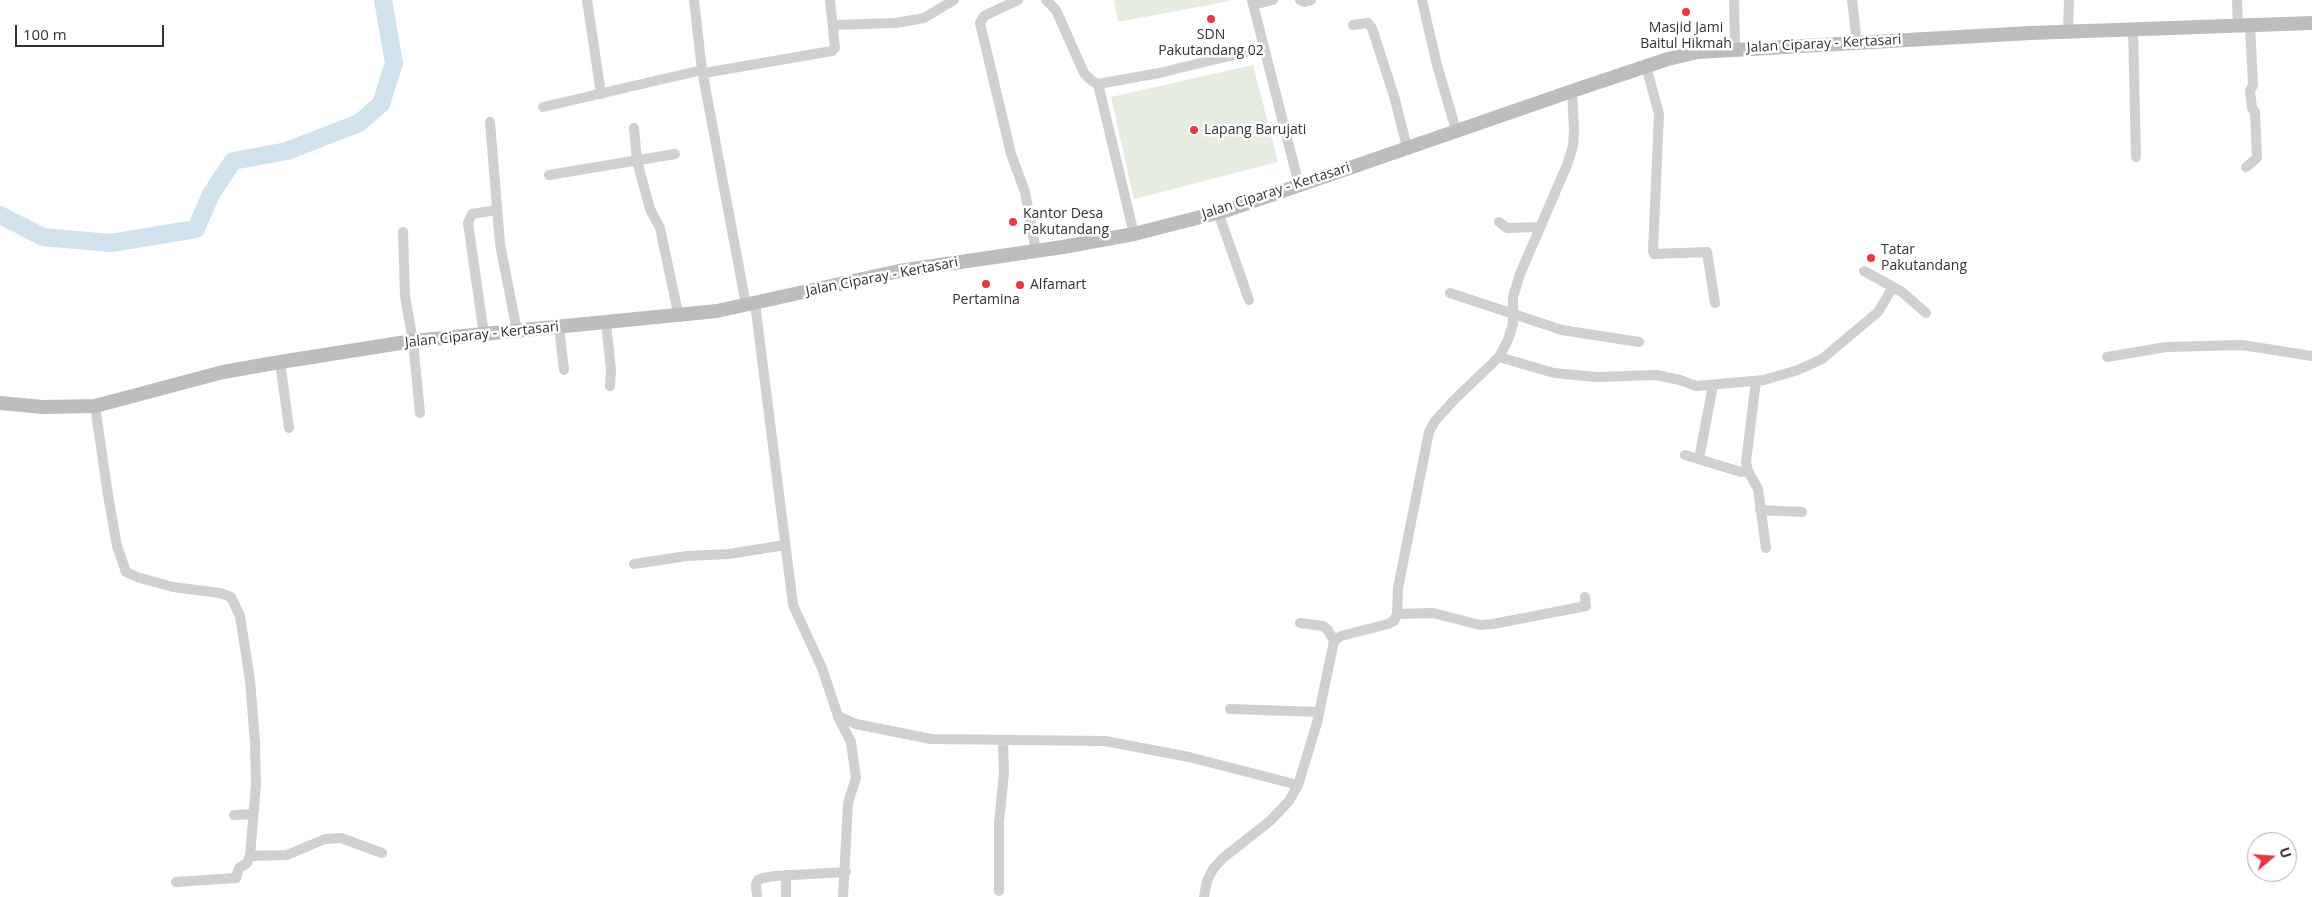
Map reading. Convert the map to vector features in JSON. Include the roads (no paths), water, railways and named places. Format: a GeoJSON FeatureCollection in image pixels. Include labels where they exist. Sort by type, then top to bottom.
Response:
{"type":"FeatureCollection","features":[{"type":"Feature","properties":{"kind":"main road","name":"Jalan Ciparay - Kertasari"},"geometry":{"type":"LineString","coordinates":[[0,403],[43,407],[94,406],[223,372],[280,362],[412,341],[679,316],[751,304],[899,271],[1134,234],[1218,212],[1646,66],[1698,52],[2068,32],[2312,23]]}},
{"type":"Feature","properties":{"kind":"street"},"geometry":{"type":"LineString","coordinates":[[587,0],[597,82],[601,94]]}},
{"type":"Feature","properties":{"kind":"street"},"geometry":{"type":"LineString","coordinates":[[694,0],[703,71],[751,304],[793,605],[822,668],[838,716],[851,742],[856,778],[848,803],[846,872],[843,897]]}},
{"type":"Feature","properties":{"kind":"street"},"geometry":{"type":"LineString","coordinates":[[543,107],[703,71],[827,52],[835,48],[830,0]]}},
{"type":"Feature","properties":{"kind":"street"},"geometry":{"type":"LineString","coordinates":[[834,25],[896,23],[924,18],[954,0]]}},
{"type":"Feature","properties":{"kind":"street"},"geometry":{"type":"LineString","coordinates":[[1018,0],[984,16],[980,23],[1011,154],[1026,192],[1036,250]]}},
{"type":"Feature","properties":{"kind":"street"},"geometry":{"type":"LineString","coordinates":[[1046,0],[1051,2],[1056,10],[1084,73],[1092,82],[1098,84],[1159,73],[1263,48]]}},
{"type":"Feature","properties":{"kind":"street"},"geometry":{"type":"LineString","coordinates":[[1273,0],[1252,2],[1299,185]]}},
{"type":"Feature","properties":{"kind":"street"},"geometry":{"type":"LineString","coordinates":[[1300,0],[1305,2],[1311,0]]}},
{"type":"Feature","properties":{"kind":"street"},"geometry":{"type":"LineString","coordinates":[[1422,0],[1437,65],[1456,130]]}},
{"type":"Feature","properties":{"kind":"street"},"geometry":{"type":"LineString","coordinates":[[1734,0],[1736,49]]}},
{"type":"Feature","properties":{"kind":"street"},"geometry":{"type":"LineString","coordinates":[[1852,0],[1857,43]]}},
{"type":"Feature","properties":{"kind":"street"},"geometry":{"type":"LineString","coordinates":[[2068,0],[2068,32]]}},
{"type":"Feature","properties":{"kind":"street"},"geometry":{"type":"LineString","coordinates":[[2237,0],[2244,26],[2253,85],[2250,91],[2252,108],[2255,112],[2257,158],[2246,167]]}},
{"type":"Feature","properties":{"kind":"street"},"geometry":{"type":"LineString","coordinates":[[1353,25],[1368,23],[1372,28],[1394,96],[1407,147]]}},
{"type":"Feature","properties":{"kind":"street"},"geometry":{"type":"LineString","coordinates":[[2133,29],[2136,157]]}},
{"type":"Feature","properties":{"kind":"street"},"geometry":{"type":"LineString","coordinates":[[1646,66],[1659,114],[1653,251],[1654,254],[1707,252],[1714,303]]}},
{"type":"Feature","properties":{"kind":"street"},"geometry":{"type":"LineString","coordinates":[[1098,84],[1134,234]]}},
{"type":"Feature","properties":{"kind":"street"},"geometry":{"type":"LineString","coordinates":[[1334,641],[1341,636],[1392,623],[1397,614],[1398,588],[1429,432],[1455,399],[1499,357],[1513,324],[1511,314],[1513,297],[1520,274],[1567,165],[1573,146],[1572,91]]}},
{"type":"Feature","properties":{"kind":"street"},"geometry":{"type":"LineString","coordinates":[[490,122],[501,252],[517,331]]}},
{"type":"Feature","properties":{"kind":"street"},"geometry":{"type":"LineString","coordinates":[[634,128],[637,161],[650,209],[660,228],[679,316]]}},
{"type":"Feature","properties":{"kind":"street"},"geometry":{"type":"LineString","coordinates":[[550,175],[675,154]]}},
{"type":"Feature","properties":{"kind":"street"},"geometry":{"type":"LineString","coordinates":[[484,335],[468,223],[472,214],[497,210]]}},
{"type":"Feature","properties":{"kind":"street"},"geometry":{"type":"LineString","coordinates":[[1218,212],[1249,300]]}},
{"type":"Feature","properties":{"kind":"street"},"geometry":{"type":"LineString","coordinates":[[1499,222],[1507,228],[1539,227]]}},
{"type":"Feature","properties":{"kind":"street"},"geometry":{"type":"LineString","coordinates":[[403,232],[405,296],[420,414]]}},
{"type":"Feature","properties":{"kind":"street"},"geometry":{"type":"LineString","coordinates":[[1864,271],[1893,287],[1926,313]]}},
{"type":"Feature","properties":{"kind":"street"},"geometry":{"type":"LineString","coordinates":[[1499,357],[1554,373],[1597,377],[1656,374],[1696,386],[1756,381],[1798,370],[1822,358],[1878,312],[1893,287]]}},
{"type":"Feature","properties":{"kind":"street"},"geometry":{"type":"LineString","coordinates":[[1450,293],[1562,330],[1639,342]]}},
{"type":"Feature","properties":{"kind":"street"},"geometry":{"type":"LineString","coordinates":[[606,323],[611,370],[610,386]]}},
{"type":"Feature","properties":{"kind":"street"},"geometry":{"type":"LineString","coordinates":[[560,326],[564,370]]}},
{"type":"Feature","properties":{"kind":"street"},"geometry":{"type":"LineString","coordinates":[[2107,357],[2166,347],[2242,344],[2312,356]]}},
{"type":"Feature","properties":{"kind":"street"},"geometry":{"type":"LineString","coordinates":[[280,362],[290,428]]}},
{"type":"Feature","properties":{"kind":"street"},"geometry":{"type":"LineString","coordinates":[[1756,381],[1746,462],[1748,471],[1758,489],[1766,548]]}},
{"type":"Feature","properties":{"kind":"street"},"geometry":{"type":"LineString","coordinates":[[1699,458],[1713,385]]}},
{"type":"Feature","properties":{"kind":"street"},"geometry":{"type":"LineString","coordinates":[[94,406],[117,546],[126,572],[174,587],[220,593],[231,597],[240,616],[250,680],[255,743],[256,785],[250,856],[247,864],[240,868],[236,878],[176,882]]}},
{"type":"Feature","properties":{"kind":"street"},"geometry":{"type":"LineString","coordinates":[[1685,455],[1741,472],[1748,471]]}},
{"type":"Feature","properties":{"kind":"street"},"geometry":{"type":"LineString","coordinates":[[1760,510],[1802,512]]}},
{"type":"Feature","properties":{"kind":"street"},"geometry":{"type":"LineString","coordinates":[[634,564],[687,556],[729,554],[785,545]]}},
{"type":"Feature","properties":{"kind":"street"},"geometry":{"type":"LineString","coordinates":[[1397,614],[1433,614],[1480,625],[1493,624],[1586,606],[1585,597]]}},
{"type":"Feature","properties":{"kind":"street"},"geometry":{"type":"LineString","coordinates":[[1204,897],[1207,882],[1213,869],[1223,858],[1270,821],[1289,801],[1298,785],[1319,712],[1334,641],[1328,630],[1323,626],[1300,623]]}},
{"type":"Feature","properties":{"kind":"street"},"geometry":{"type":"LineString","coordinates":[[1230,709],[1319,712]]}},
{"type":"Feature","properties":{"kind":"street"},"geometry":{"type":"LineString","coordinates":[[838,716],[856,724],[931,739],[1003,741],[1062,739],[1105,741],[1189,757],[1298,785]]}},
{"type":"Feature","properties":{"kind":"street"},"geometry":{"type":"LineString","coordinates":[[999,891],[999,822],[1004,773],[1003,741]]}},
{"type":"Feature","properties":{"kind":"street"},"geometry":{"type":"LineString","coordinates":[[234,815],[253,814]]}},
{"type":"Feature","properties":{"kind":"street"},"geometry":{"type":"LineString","coordinates":[[250,856],[287,855],[325,840],[341,838],[382,853]]}},
{"type":"Feature","properties":{"kind":"street"},"geometry":{"type":"LineString","coordinates":[[757,895],[756,885],[758,880],[786,875],[846,872]]}},
{"type":"Feature","properties":{"kind":"street"},"geometry":{"type":"LineString","coordinates":[[786,875],[786,897]]}},
{"type":"Feature","properties":{"kind":"waterway"},"geometry":{"type":"LineString","coordinates":[[0,215],[43,237],[111,243],[196,229],[211,194],[233,161],[287,151],[359,123],[381,104],[394,63],[383,0]]}},
{"type":"Feature","properties":{"kind":"place","name":"Masjid Jami Baitul Hikmah"},"geometry":{"type":"Point","coordinates":[1686,12]}},
{"type":"Feature","properties":{"kind":"place","name":"SDN Pakutandang 02"},"geometry":{"type":"Point","coordinates":[1211,19]}},
{"type":"Feature","properties":{"kind":"place","name":"Lapang Barujati"},"geometry":{"type":"Point","coordinates":[1194,130]}},
{"type":"Feature","properties":{"kind":"place","name":"Kantor Desa Pakutandang"},"geometry":{"type":"Point","coordinates":[1013,222]}},
{"type":"Feature","properties":{"kind":"place","name":"Tatar Pakutandang"},"geometry":{"type":"Point","coordinates":[1871,258]}},
{"type":"Feature","properties":{"kind":"place","name":"Pertamina"},"geometry":{"type":"Point","coordinates":[986,284]}},
{"type":"Feature","properties":{"kind":"place","name":"Alfamart"},"geometry":{"type":"Point","coordinates":[1020,285]}}]}
